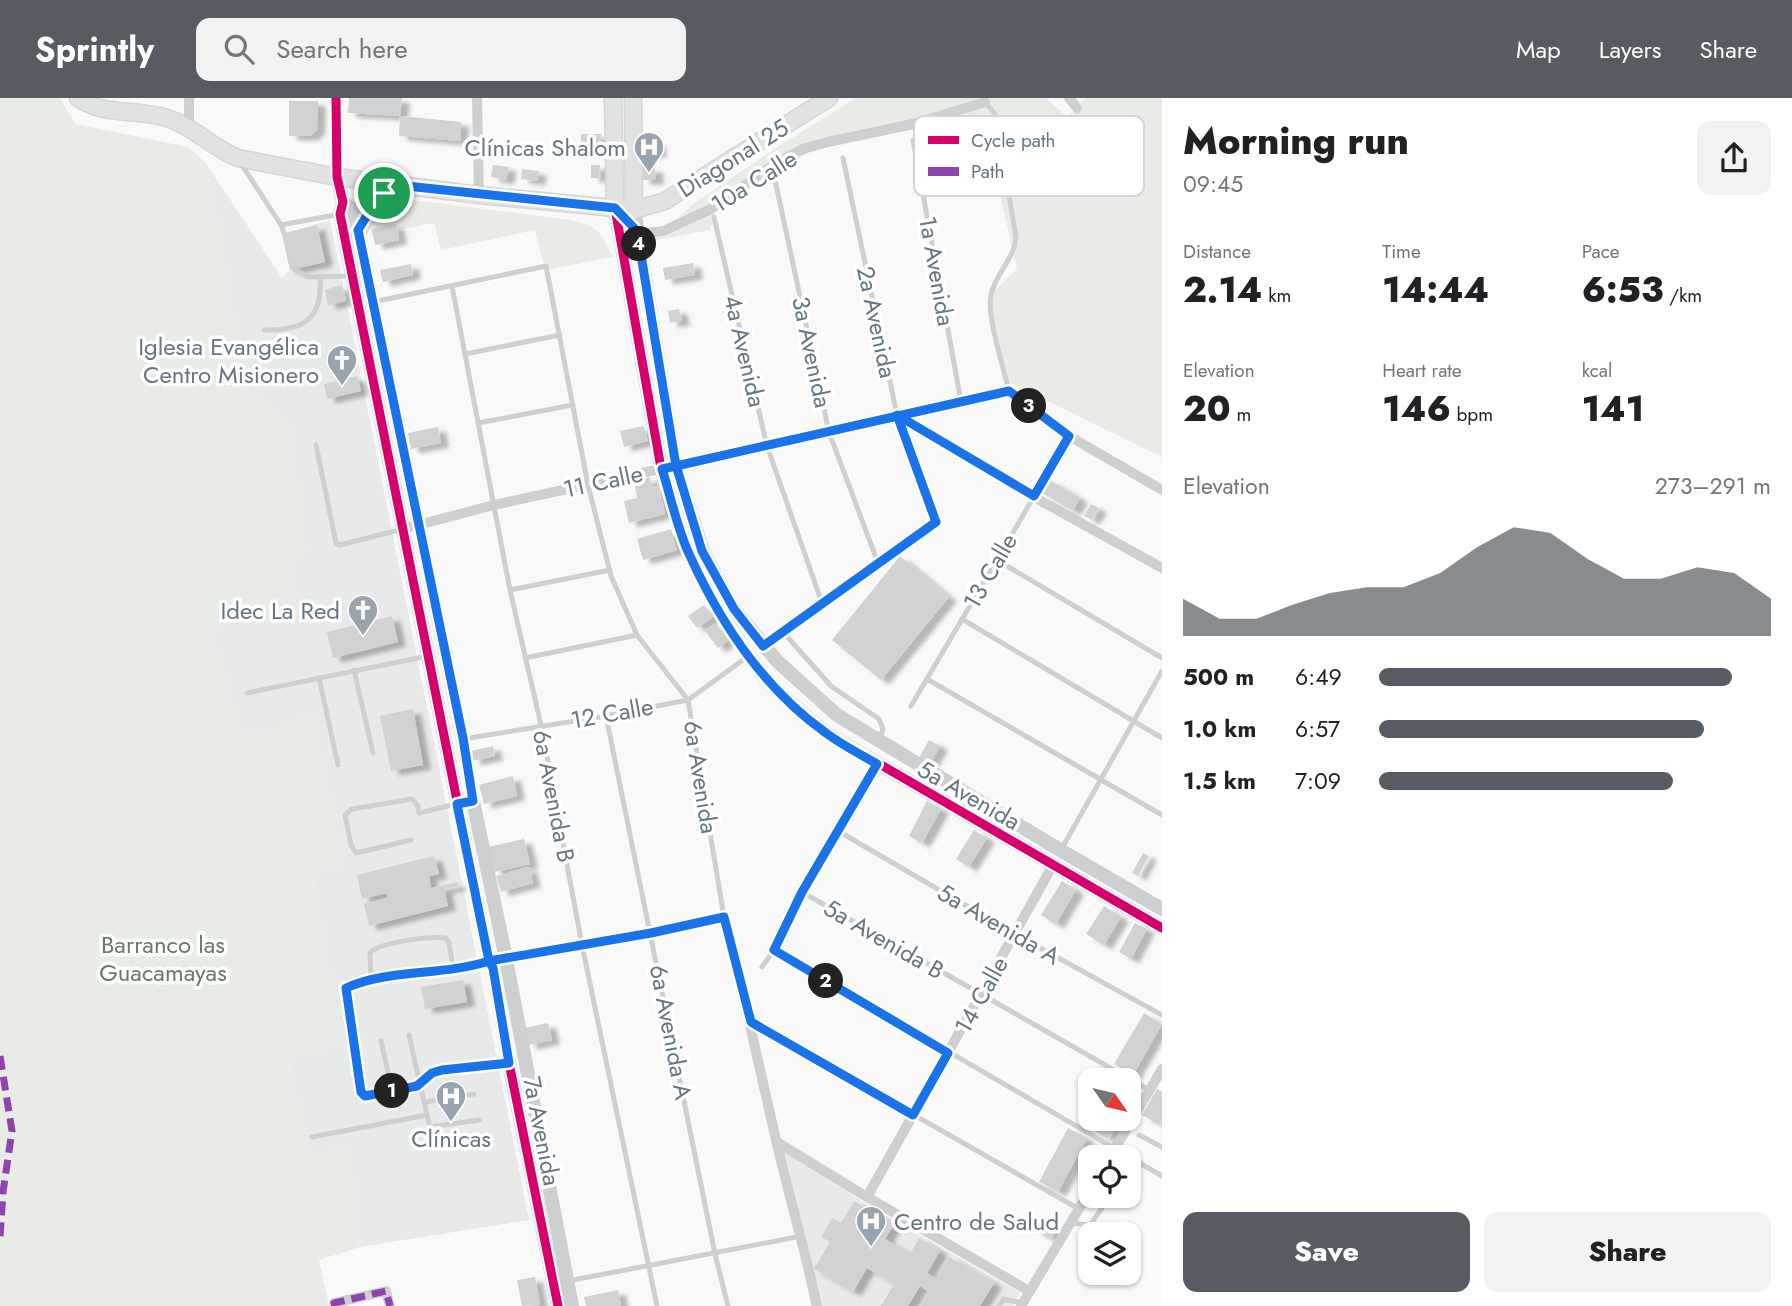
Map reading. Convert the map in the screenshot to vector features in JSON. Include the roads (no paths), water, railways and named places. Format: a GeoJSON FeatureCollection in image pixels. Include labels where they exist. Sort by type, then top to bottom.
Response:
{"type":"FeatureCollection","features":[{"type":"Feature","properties":{"kind":"main road"},"geometry":{"type":"LineString","coordinates":[[78,98],[102,108],[169,118],[238,158],[337,177],[397,185],[634,210]]}},
{"type":"Feature","properties":{"kind":"main road","name":"5a Avenida"},"geometry":{"type":"LineString","coordinates":[[613,98],[615,208]]}},
{"type":"Feature","properties":{"kind":"main road","name":"5a Avenida"},"geometry":{"type":"LineString","coordinates":[[633,98],[634,210]]}},
{"type":"Feature","properties":{"kind":"main road","name":"Diagonal 25"},"geometry":{"type":"LineString","coordinates":[[634,210],[665,201],[829,98]]}},
{"type":"Feature","properties":{"kind":"main road"},"geometry":{"type":"LineString","coordinates":[[358,230],[374,204],[397,185]]}},
{"type":"Feature","properties":{"kind":"street"},"geometry":{"type":"LineString","coordinates":[[189,98],[189,128]]}},
{"type":"Feature","properties":{"kind":"street","name":"7a Avenida"},"geometry":{"type":"LineString","coordinates":[[336,98],[337,177],[352,275],[457,804],[489,961],[493,968],[509,1063],[558,1306]]}},
{"type":"Feature","properties":{"kind":"street"},"geometry":{"type":"LineString","coordinates":[[477,98],[479,195]]}},
{"type":"Feature","properties":{"kind":"street"},"geometry":{"type":"LineString","coordinates":[[1069,98],[1077,108]]}},
{"type":"Feature","properties":{"kind":"street","name":"10a Calle"},"geometry":{"type":"LineString","coordinates":[[939,116],[985,102]]}},
{"type":"Feature","properties":{"kind":"street","name":"10a Calle"},"geometry":{"type":"LineString","coordinates":[[637,231],[663,231],[700,215],[773,165],[814,145],[914,124]]}},
{"type":"Feature","properties":{"kind":"street","name":"7a Avenida"},"geometry":{"type":"LineString","coordinates":[[341,208],[354,211],[358,230],[463,738],[572,1306]]}},
{"type":"Feature","properties":{"kind":"street"},"geometry":{"type":"LineString","coordinates":[[615,208],[637,231]]}},
{"type":"Feature","properties":{"kind":"street","name":"5a Avenida"},"geometry":{"type":"LineString","coordinates":[[615,208],[689,554],[723,617],[768,683],[825,733],[1162,928]]}},
{"type":"Feature","properties":{"kind":"street","name":"5a Avenida"},"geometry":{"type":"LineString","coordinates":[[634,210],[669,467],[702,551],[734,609],[763,646],[837,715],[1162,909]]}},
{"type":"Feature","properties":{"kind":"street"},"geometry":{"type":"LineString","coordinates":[[1009,391],[1069,436],[1162,489]]}},
{"type":"Feature","properties":{"kind":"street"},"geometry":{"type":"LineString","coordinates":[[897,415],[1162,568]]}},
{"type":"Feature","properties":{"kind":"street","name":"11 Calle"},"geometry":{"type":"LineString","coordinates":[[402,529],[494,505],[897,415]]}},
{"type":"Feature","properties":{"kind":"street"},"geometry":{"type":"LineString","coordinates":[[457,804],[473,801]]}},
{"type":"Feature","properties":{"kind":"street","name":"14 Calle"},"geometry":{"type":"LineString","coordinates":[[867,1197],[1053,865]]}},
{"type":"Feature","properties":{"kind":"street"},"geometry":{"type":"LineString","coordinates":[[489,961],[651,933],[724,917]]}},
{"type":"Feature","properties":{"kind":"street","name":"6a Avenida"},"geometry":{"type":"LineString","coordinates":[[724,917],[817,1306]]}},
{"type":"Feature","properties":{"kind":"street"},"geometry":{"type":"LineString","coordinates":[[1117,1145],[1162,1069]]}},
{"type":"Feature","properties":{"kind":"street"},"geometry":{"type":"LineString","coordinates":[[777,1142],[1029,1290]]}},
{"type":"Feature","properties":{"kind":"street"},"geometry":{"type":"LineString","coordinates":[[1021,1305],[1079,1209]]}},
{"type":"Feature","properties":{"kind":"street"},"geometry":{"type":"LineString","coordinates":[[335,1306],[334,1303],[386,1291],[390,1306]]}},
{"type":"Feature","properties":{"kind":"lane"},"geometry":{"type":"LineString","coordinates":[[985,102],[996,116]]}},
{"type":"Feature","properties":{"kind":"lane","name":"1a Avenida"},"geometry":{"type":"LineString","coordinates":[[913,140],[914,145]]}},
{"type":"Feature","properties":{"kind":"lane"},"geometry":{"type":"LineString","coordinates":[[238,158],[284,233]]}},
{"type":"Feature","properties":{"kind":"lane","name":"2a Avenida"},"geometry":{"type":"LineString","coordinates":[[843,158],[897,415],[936,522],[878,563]]}},
{"type":"Feature","properties":{"kind":"lane","name":"3a Avenida"},"geometry":{"type":"LineString","coordinates":[[774,175],[829,432],[878,563]]}},
{"type":"Feature","properties":{"kind":"lane","name":"1a Avenida"},"geometry":{"type":"LineString","coordinates":[[923,196],[961,401]]}},
{"type":"Feature","properties":{"kind":"lane"},"geometry":{"type":"LineString","coordinates":[[1009,196],[1016,247],[996,278],[989,304],[1009,391]]}},
{"type":"Feature","properties":{"kind":"lane"},"geometry":{"type":"LineString","coordinates":[[281,225],[341,208]]}},
{"type":"Feature","properties":{"kind":"lane","name":"4a Avenida"},"geometry":{"type":"LineString","coordinates":[[714,217],[767,446],[822,603]]}},
{"type":"Feature","properties":{"kind":"lane","name":"6a Avenida"},"geometry":{"type":"LineString","coordinates":[[452,286],[546,267],[588,485],[610,570],[637,635],[688,699],[724,917]]}},
{"type":"Feature","properties":{"kind":"lane"},"geometry":{"type":"LineString","coordinates":[[294,269],[308,277],[352,275]]}},
{"type":"Feature","properties":{"kind":"lane"},"geometry":{"type":"LineString","coordinates":[[264,330],[281,331],[308,321],[318,308],[321,296],[320,278]]}},
{"type":"Feature","properties":{"kind":"lane"},"geometry":{"type":"LineString","coordinates":[[373,302],[452,286]]}},
{"type":"Feature","properties":{"kind":"lane","name":"6a Avenida B"},"geometry":{"type":"LineString","coordinates":[[452,286],[510,590],[541,725],[582,945],[657,1306]]}},
{"type":"Feature","properties":{"kind":"lane"},"geometry":{"type":"LineString","coordinates":[[465,354],[560,335]]}},
{"type":"Feature","properties":{"kind":"lane","name":"11 Calle"},"geometry":{"type":"LineString","coordinates":[[897,415],[1009,391]]}},
{"type":"Feature","properties":{"kind":"lane"},"geometry":{"type":"LineString","coordinates":[[478,423],[573,405]]}},
{"type":"Feature","properties":{"kind":"lane","name":"13 Calle"},"geometry":{"type":"LineString","coordinates":[[911,706],[1069,436]]}},
{"type":"Feature","properties":{"kind":"lane"},"geometry":{"type":"LineString","coordinates":[[316,445],[336,543],[340,545],[402,529]]}},
{"type":"Feature","properties":{"kind":"lane"},"geometry":{"type":"LineString","coordinates":[[996,560],[1162,658]]}},
{"type":"Feature","properties":{"kind":"lane"},"geometry":{"type":"LineString","coordinates":[[763,646],[878,563]]}},
{"type":"Feature","properties":{"kind":"lane"},"geometry":{"type":"LineString","coordinates":[[510,590],[610,570]]}},
{"type":"Feature","properties":{"kind":"lane"},"geometry":{"type":"LineString","coordinates":[[962,619],[1162,738]]}},
{"type":"Feature","properties":{"kind":"lane"},"geometry":{"type":"LineString","coordinates":[[783,632],[831,686],[879,719],[883,729],[879,740]]}},
{"type":"Feature","properties":{"kind":"lane"},"geometry":{"type":"LineString","coordinates":[[525,658],[637,635]]}},
{"type":"Feature","properties":{"kind":"lane"},"geometry":{"type":"LineString","coordinates":[[247,693],[428,656]]}},
{"type":"Feature","properties":{"kind":"lane","name":"12 Calle"},"geometry":{"type":"LineString","coordinates":[[463,738],[606,716],[688,699],[748,656]]}},
{"type":"Feature","properties":{"kind":"lane"},"geometry":{"type":"LineString","coordinates":[[354,670],[373,753]]}},
{"type":"Feature","properties":{"kind":"lane"},"geometry":{"type":"LineString","coordinates":[[1060,850],[1162,671]]}},
{"type":"Feature","properties":{"kind":"lane"},"geometry":{"type":"LineString","coordinates":[[319,678],[338,765]]}},
{"type":"Feature","properties":{"kind":"lane"},"geometry":{"type":"LineString","coordinates":[[927,679],[1162,815]]}},
{"type":"Feature","properties":{"kind":"lane","name":"6a Avenida A"},"geometry":{"type":"LineString","coordinates":[[606,716],[715,1254],[728,1306]]}},
{"type":"Feature","properties":{"kind":"lane"},"geometry":{"type":"LineString","coordinates":[[762,967],[774,950],[802,892],[877,764]]}},
{"type":"Feature","properties":{"kind":"lane"},"geometry":{"type":"LineString","coordinates":[[411,840],[356,853],[351,845],[345,815],[352,809],[412,799],[418,806],[419,813],[457,804]]}},
{"type":"Feature","properties":{"kind":"lane","name":"5a Avenida A"},"geometry":{"type":"LineString","coordinates":[[838,831],[1015,934],[1162,1015]]}},
{"type":"Feature","properties":{"kind":"lane","name":"5a Avenida B"},"geometry":{"type":"LineString","coordinates":[[802,892],[1149,1090]]}},
{"type":"Feature","properties":{"kind":"lane"},"geometry":{"type":"LineString","coordinates":[[372,979],[370,953],[373,949],[439,937],[449,942],[453,970]]}},
{"type":"Feature","properties":{"kind":"lane"},"geometry":{"type":"LineString","coordinates":[[774,950],[1099,1145]]}},
{"type":"Feature","properties":{"kind":"lane"},"geometry":{"type":"LineString","coordinates":[[489,961],[453,970],[372,979],[346,988],[360,1085],[365,1096],[417,1086],[432,1073],[442,1070],[509,1063]]}},
{"type":"Feature","properties":{"kind":"lane"},"geometry":{"type":"LineString","coordinates":[[751,1022],[1079,1209]]}},
{"type":"Feature","properties":{"kind":"lane"},"geometry":{"type":"LineString","coordinates":[[409,1035],[430,1127],[479,1120]]}},
{"type":"Feature","properties":{"kind":"lane"},"geometry":{"type":"LineString","coordinates":[[381,1041],[391,1091]]}},
{"type":"Feature","properties":{"kind":"lane"},"geometry":{"type":"LineString","coordinates":[[425,1102],[474,1094]]}},
{"type":"Feature","properties":{"kind":"lane"},"geometry":{"type":"LineString","coordinates":[[312,1137],[427,1115]]}},
{"type":"Feature","properties":{"kind":"lane"},"geometry":{"type":"LineString","coordinates":[[1139,1135],[1162,1147]]}},
{"type":"Feature","properties":{"kind":"lane"},"geometry":{"type":"LineString","coordinates":[[1141,1166],[1162,1176]]}},
{"type":"Feature","properties":{"kind":"lane"},"geometry":{"type":"LineString","coordinates":[[1070,1223],[1086,1226],[1093,1223],[1103,1208]]}},
{"type":"Feature","properties":{"kind":"lane"},"geometry":{"type":"LineString","coordinates":[[567,1281],[802,1236]]}},
{"type":"Feature","properties":{"kind":"lane"},"geometry":{"type":"LineString","coordinates":[[999,1306],[1004,1298],[1021,1305]]}},
{"type":"Feature","properties":{"kind":"place","name":"Clínicas Shalom"},"geometry":{"type":"Point","coordinates":[649,174]}},
{"type":"Feature","properties":{"kind":"place","name":"Iglesia Evangélica Centro Misionero"},"geometry":{"type":"Point","coordinates":[342,387]}},
{"type":"Feature","properties":{"kind":"place","name":"Idec La Red"},"geometry":{"type":"Point","coordinates":[363,637]}},
{"type":"Feature","properties":{"kind":"place","name":"Clínicas"},"geometry":{"type":"Point","coordinates":[451,1123]}},
{"type":"Feature","properties":{"kind":"place","name":"Centro de Salud"},"geometry":{"type":"Point","coordinates":[871,1248]}},
{"type":"Feature","properties":{"kind":"park label","name":"Barranco las Guacamayas"},"geometry":{"type":"Point","coordinates":[163,958]}}]}
